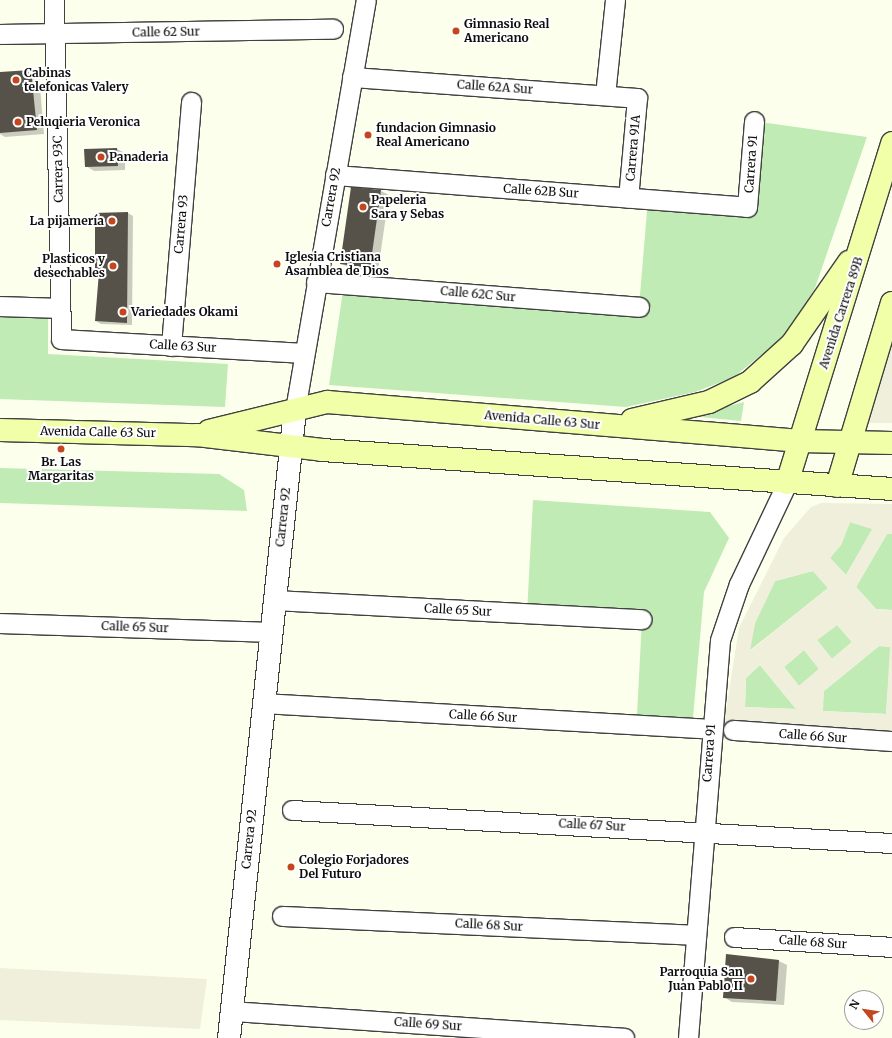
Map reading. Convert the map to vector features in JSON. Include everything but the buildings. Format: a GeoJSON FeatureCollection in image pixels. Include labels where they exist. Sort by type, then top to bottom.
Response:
{"type":"FeatureCollection","features":[{"type":"Feature","properties":{"kind":"main road","name":"Avenida Carrera 89B"},"geometry":{"type":"LineString","coordinates":[[787,483],[867,232],[892,143]]}},
{"type":"Feature","properties":{"kind":"main road"},"geometry":{"type":"LineString","coordinates":[[603,425],[687,410],[750,382],[768,368],[811,320],[867,232]]}},
{"type":"Feature","properties":{"kind":"main road"},"geometry":{"type":"LineString","coordinates":[[837,486],[892,303]]}},
{"type":"Feature","properties":{"kind":"main road","name":"Avenida Calle 63 Sur"},"geometry":{"type":"LineString","coordinates":[[196,435],[327,402],[800,441],[892,443]]}},
{"type":"Feature","properties":{"kind":"main road","name":"Avenida Calle 63 Sur"},"geometry":{"type":"LineString","coordinates":[[0,430],[196,435],[290,446],[787,483],[892,489]]}},
{"type":"Feature","properties":{"kind":"street","name":"Carrera 93C"},"geometry":{"type":"LineString","coordinates":[[54,0],[61,339]]}},
{"type":"Feature","properties":{"kind":"street","name":"Carrera 92"},"geometry":{"type":"LineString","coordinates":[[229,1038],[290,446],[316,282],[366,0]]}},
{"type":"Feature","properties":{"kind":"street"},"geometry":{"type":"LineString","coordinates":[[605,95],[615,0]]}},
{"type":"Feature","properties":{"kind":"street","name":"Calle 62 Sur"},"geometry":{"type":"LineString","coordinates":[[0,34],[333,29]]}},
{"type":"Feature","properties":{"kind":"street","name":"Calle 62A Sur"},"geometry":{"type":"LineString","coordinates":[[352,77],[637,98]]}},
{"type":"Feature","properties":{"kind":"street","name":"Carrera 91A"},"geometry":{"type":"LineString","coordinates":[[628,198],[637,98]]}},
{"type":"Feature","properties":{"kind":"street","name":"Carrera 93"},"geometry":{"type":"LineString","coordinates":[[171,346],[191,102]]}},
{"type":"Feature","properties":{"kind":"street","name":"Carrera 91"},"geometry":{"type":"LineString","coordinates":[[748,207],[754,121]]}},
{"type":"Feature","properties":{"kind":"street","name":"Calle 62B Sur"},"geometry":{"type":"LineString","coordinates":[[335,174],[748,207]]}},
{"type":"Feature","properties":{"kind":"street","name":"Calle 62C Sur"},"geometry":{"type":"LineString","coordinates":[[316,282],[639,307]]}},
{"type":"Feature","properties":{"kind":"street"},"geometry":{"type":"LineString","coordinates":[[0,306],[60,308]]}},
{"type":"Feature","properties":{"kind":"street","name":"Calle 63 Sur"},"geometry":{"type":"LineString","coordinates":[[61,339],[304,354]]}},
{"type":"Feature","properties":{"kind":"street","name":"Carrera 91"},"geometry":{"type":"LineString","coordinates":[[688,1038],[703,831],[720,640],[739,584],[787,483]]}},
{"type":"Feature","properties":{"kind":"street","name":"Calle 65 Sur"},"geometry":{"type":"LineString","coordinates":[[274,600],[642,619]]}},
{"type":"Feature","properties":{"kind":"street","name":"Calle 65 Sur"},"geometry":{"type":"LineString","coordinates":[[0,623],[271,632]]}},
{"type":"Feature","properties":{"kind":"street","name":"Calle 66 Sur"},"geometry":{"type":"LineString","coordinates":[[263,703],[702,728]]}},
{"type":"Feature","properties":{"kind":"street","name":"Calle 66 Sur"},"geometry":{"type":"LineString","coordinates":[[733,730],[892,741]]}},
{"type":"Feature","properties":{"kind":"street","name":"Calle 67 Sur"},"geometry":{"type":"LineString","coordinates":[[292,810],[703,831],[892,843]]}},
{"type":"Feature","properties":{"kind":"street","name":"Calle 68 Sur"},"geometry":{"type":"LineString","coordinates":[[282,916],[695,935]]}},
{"type":"Feature","properties":{"kind":"street","name":"Calle 68 Sur"},"geometry":{"type":"LineString","coordinates":[[734,937],[892,947]]}},
{"type":"Feature","properties":{"kind":"street","name":"Calle 69 Sur"},"geometry":{"type":"LineString","coordinates":[[232,1011],[624,1038]]}},
{"type":"Feature","properties":{"kind":"green space"},"geometry":{"type":"Polygon","coordinates":[[[754,121],[867,137],[815,288],[788,333],[734,377],[695,392],[626,407],[329,385],[344,284],[639,307],[648,199],[747,207],[754,121]]]}},
{"type":"Feature","properties":{"kind":"green space"},"geometry":{"type":"Polygon","coordinates":[[[0,315],[48,316],[48,354],[228,364],[225,407],[0,399],[0,315]]]}},
{"type":"Feature","properties":{"kind":"green space"},"geometry":{"type":"Polygon","coordinates":[[[744,402],[741,421],[690,416],[744,402]]]}},
{"type":"Feature","properties":{"kind":"green space"},"geometry":{"type":"Polygon","coordinates":[[[0,468],[219,474],[244,490],[247,511],[0,503],[0,468]]]}},
{"type":"Feature","properties":{"kind":"green space"},"geometry":{"type":"Polygon","coordinates":[[[533,500],[710,512],[729,538],[704,592],[693,718],[637,715],[642,619],[527,613],[533,500]]]}},
{"type":"Feature","properties":{"kind":"green space"},"geometry":{"type":"Polygon","coordinates":[[[850,522],[873,529],[846,575],[830,558],[841,545],[850,522]]]}},
{"type":"Feature","properties":{"kind":"green space"},"geometry":{"type":"Polygon","coordinates":[[[887,534],[892,534],[892,610],[876,609],[856,587],[887,534]]]}},
{"type":"Feature","properties":{"kind":"green space"},"geometry":{"type":"Polygon","coordinates":[[[813,571],[828,588],[749,651],[755,623],[775,581],[813,571]]]}},
{"type":"Feature","properties":{"kind":"green space"},"geometry":{"type":"Polygon","coordinates":[[[837,625],[852,642],[832,659],[817,640],[837,625]]]}},
{"type":"Feature","properties":{"kind":"green space"},"geometry":{"type":"Polygon","coordinates":[[[879,646],[891,647],[886,714],[822,711],[824,691],[879,646]]]}},
{"type":"Feature","properties":{"kind":"green space"},"geometry":{"type":"Polygon","coordinates":[[[804,650],[819,669],[799,686],[784,667],[804,650]]]}},
{"type":"Feature","properties":{"kind":"green space"},"geometry":{"type":"Polygon","coordinates":[[[760,665],[796,709],[745,707],[746,678],[760,665]]]}},
{"type":"Feature","properties":{"kind":"shaded area"},"geometry":{"type":"Polygon","coordinates":[[[892,337],[892,423],[869,423],[868,422],[892,337]]]}},
{"type":"Feature","properties":{"kind":"shaded area"},"geometry":{"type":"Polygon","coordinates":[[[821,503],[892,504],[892,534],[887,534],[856,587],[876,609],[892,610],[892,733],[724,723],[739,628],[784,538],[811,507],[821,503]],[[850,522],[841,545],[830,558],[846,575],[872,529],[850,522]],[[813,571],[775,581],[755,623],[750,651],[828,588],[813,571]],[[837,625],[817,640],[832,659],[852,642],[837,625]],[[879,646],[824,691],[823,711],[886,714],[890,647],[879,646]],[[804,650],[784,667],[799,686],[819,669],[804,650]],[[760,665],[746,678],[745,707],[796,709],[760,665]]]}},
{"type":"Feature","properties":{"kind":"shaded area"},"geometry":{"type":"Polygon","coordinates":[[[0,968],[207,979],[200,1029],[0,1020],[0,968]]]}},
{"type":"Feature","properties":{"kind":"place","name":"Gimnasio Real Americano"},"geometry":{"type":"Point","coordinates":[456,31]}},
{"type":"Feature","properties":{"kind":"place","name":"Cabinas telefonicas Valery"},"geometry":{"type":"Point","coordinates":[16,80]}},
{"type":"Feature","properties":{"kind":"place","name":"Peluqieria Veronica"},"geometry":{"type":"Point","coordinates":[18,122]}},
{"type":"Feature","properties":{"kind":"place","name":"fundacion Gimnasio Real Americano"},"geometry":{"type":"Point","coordinates":[368,135]}},
{"type":"Feature","properties":{"kind":"place","name":"Panaderia"},"geometry":{"type":"Point","coordinates":[101,157]}},
{"type":"Feature","properties":{"kind":"place","name":"Papeleria Sara y Sebas"},"geometry":{"type":"Point","coordinates":[363,207]}},
{"type":"Feature","properties":{"kind":"place","name":"La pijamería"},"geometry":{"type":"Point","coordinates":[112,221]}},
{"type":"Feature","properties":{"kind":"place","name":"Iglesia Cristiana Asamblea de Dios"},"geometry":{"type":"Point","coordinates":[277,264]}},
{"type":"Feature","properties":{"kind":"place","name":"Plasticos y desechables"},"geometry":{"type":"Point","coordinates":[113,266]}},
{"type":"Feature","properties":{"kind":"place","name":"Variedades Okami"},"geometry":{"type":"Point","coordinates":[123,312]}},
{"type":"Feature","properties":{"kind":"place","name":"Br. Las Margaritas"},"geometry":{"type":"Point","coordinates":[61,449]}},
{"type":"Feature","properties":{"kind":"place","name":"Colegio Forjadores Del Futuro"},"geometry":{"type":"Point","coordinates":[291,867]}},
{"type":"Feature","properties":{"kind":"place","name":"Parroquia San Juan Pablo II"},"geometry":{"type":"Point","coordinates":[751,979]}}]}
